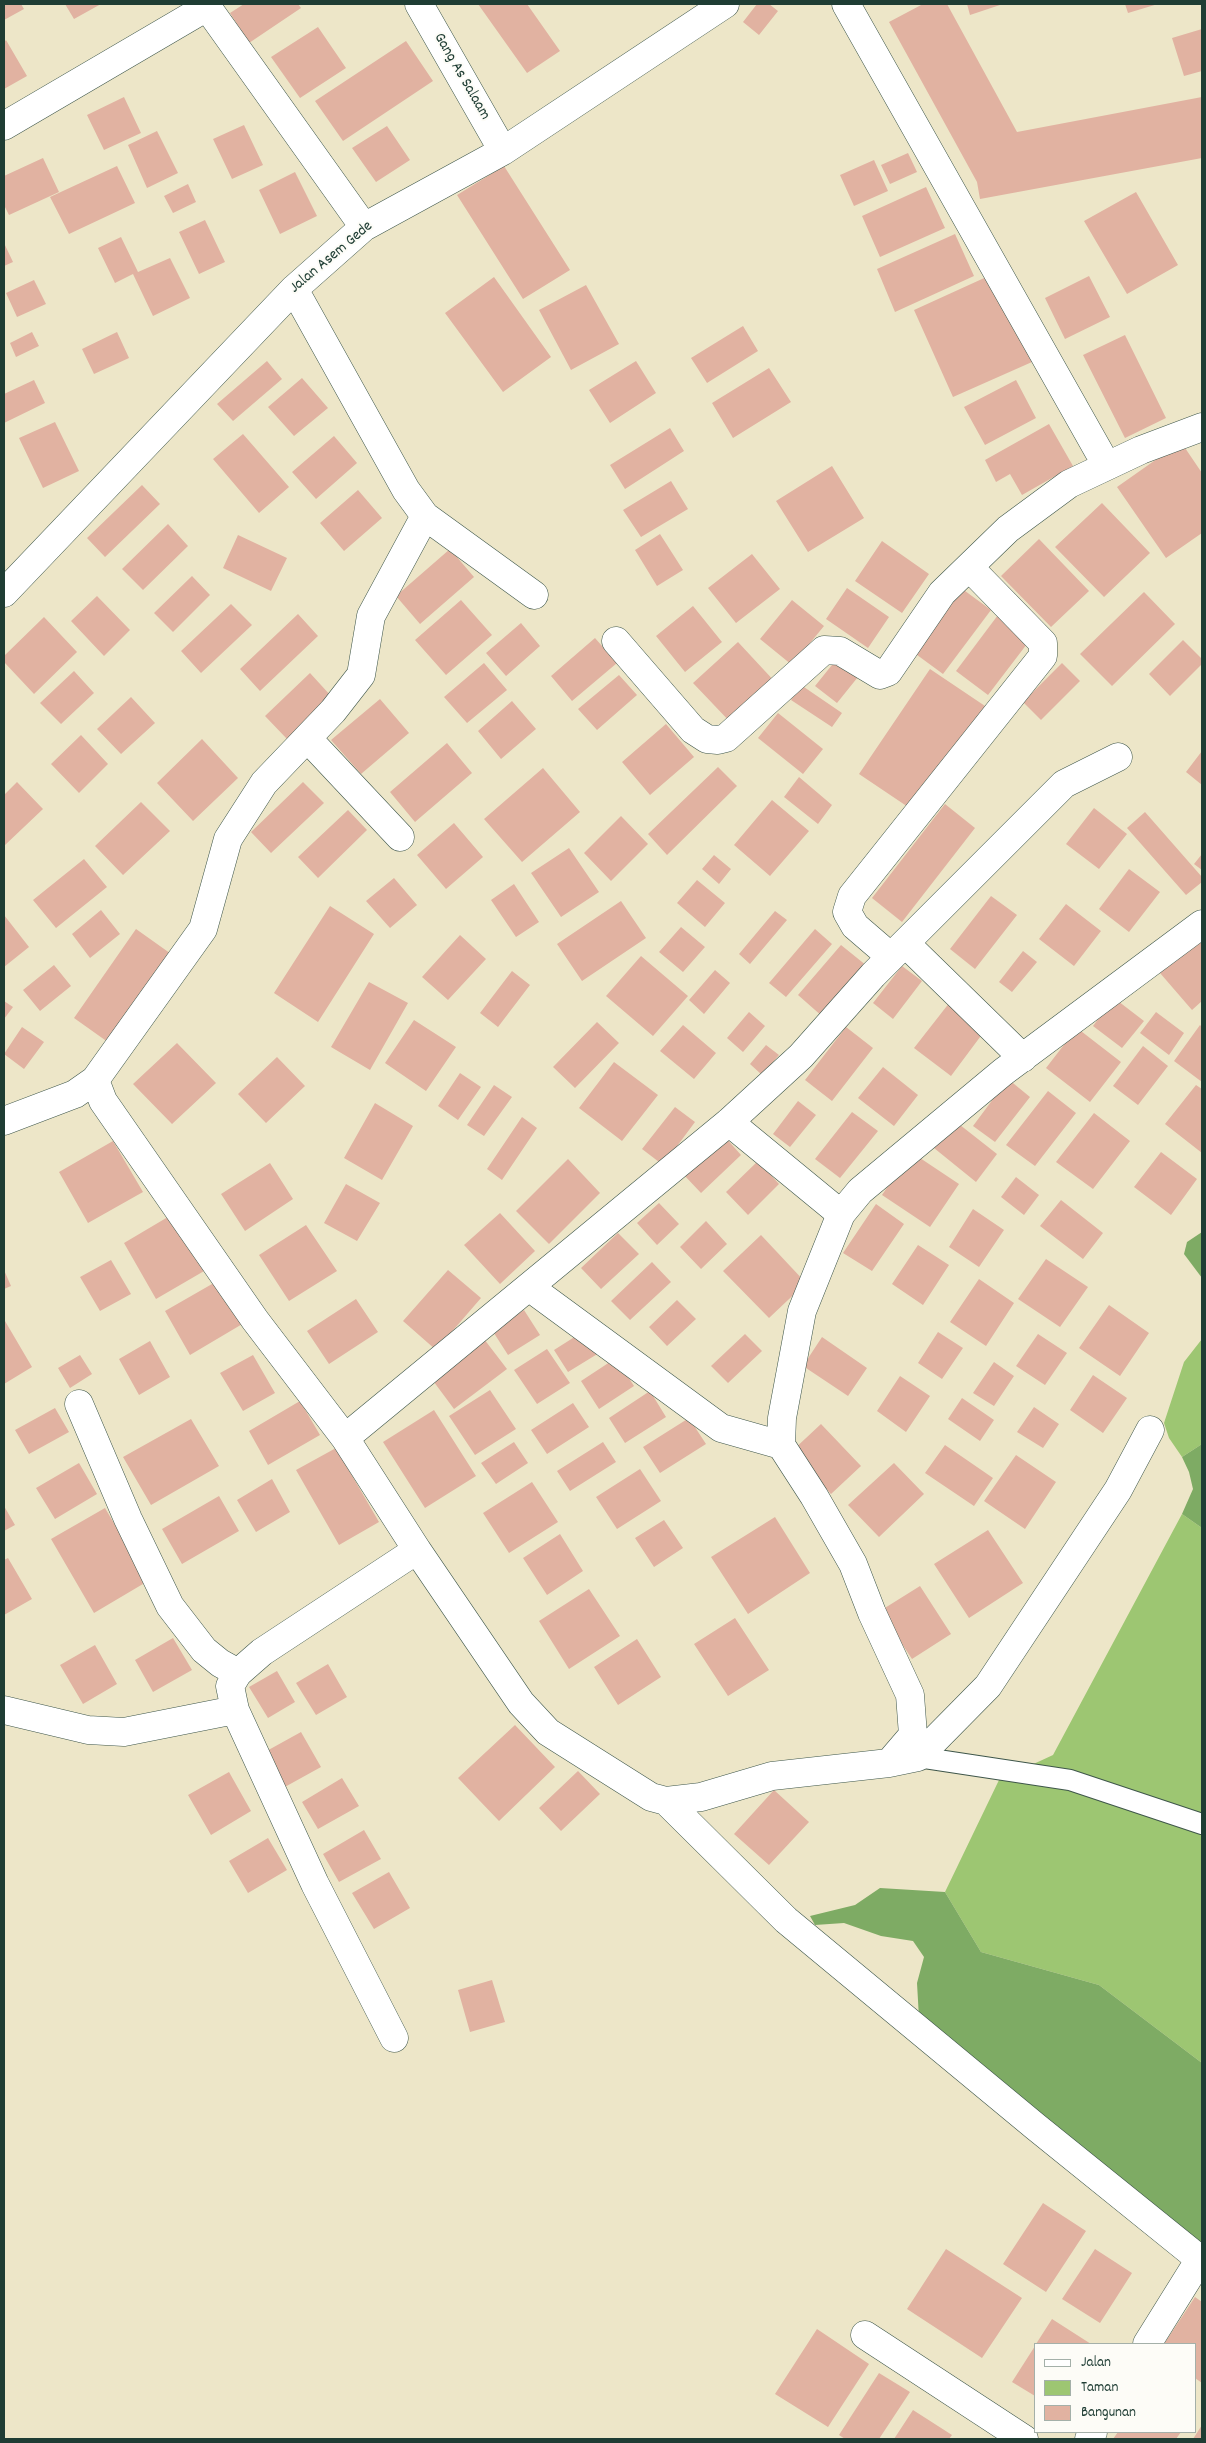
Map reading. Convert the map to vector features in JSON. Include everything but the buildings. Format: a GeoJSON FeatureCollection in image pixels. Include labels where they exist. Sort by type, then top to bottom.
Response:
{"type":"FeatureCollection","features":[{"type":"Feature","properties":{"kind":"street","name":"Gang As Salaam"},"geometry":{"type":"LineString","coordinates":[[419,4],[503,151]]}},
{"type":"Feature","properties":{"kind":"street","name":"Jalan Asem Gede"},"geometry":{"type":"LineString","coordinates":[[4,593],[294,289],[364,227],[503,151],[725,4]]}},
{"type":"Feature","properties":{"kind":"street"},"geometry":{"type":"LineString","coordinates":[[846,4],[1107,466]]}},
{"type":"Feature","properties":{"kind":"street"},"geometry":{"type":"LineString","coordinates":[[4,126],[206,5],[364,227]]}},
{"type":"Feature","properties":{"kind":"street"},"geometry":{"type":"LineString","coordinates":[[294,289],[406,490],[425,516],[534,596]]}},
{"type":"Feature","properties":{"kind":"street"},"geometry":{"type":"LineString","coordinates":[[616,641],[693,730],[707,739],[718,740],[726,738],[824,650],[840,652],[880,675],[888,672],[942,593],[1008,529],[1069,484],[1107,466],[1202,427]]}},
{"type":"Feature","properties":{"kind":"street"},"geometry":{"type":"LineString","coordinates":[[4,1122],[75,1094],[95,1080],[203,929],[228,839],[264,783],[308,739],[361,675],[371,616],[425,516]]}},
{"type":"Feature","properties":{"kind":"street"},"geometry":{"type":"LineString","coordinates":[[969,567],[1043,643],[1043,656],[852,896],[847,912],[855,926],[898,950],[1023,1058]]}},
{"type":"Feature","properties":{"kind":"street"},"geometry":{"type":"LineString","coordinates":[[308,739],[400,837]]}},
{"type":"Feature","properties":{"kind":"street"},"geometry":{"type":"LineString","coordinates":[[345,1438],[730,1122],[801,1056],[898,950],[1064,784],[1118,757]]}},
{"type":"Feature","properties":{"kind":"street"},"geometry":{"type":"LineString","coordinates":[[889,1763],[913,1735],[910,1696],[872,1613],[853,1564],[814,1496],[780,1445],[786,1390],[802,1311],[842,1214],[860,1191],[1023,1058],[1202,924]]}},
{"type":"Feature","properties":{"kind":"street"},"geometry":{"type":"LineString","coordinates":[[95,1080],[103,1101],[249,1312],[345,1438],[417,1550],[521,1703],[548,1732],[643,1792],[666,1801],[786,1920],[1201,2260],[1148,2343]]}},
{"type":"Feature","properties":{"kind":"street"},"geometry":{"type":"LineString","coordinates":[[730,1122],[842,1214]]}},
{"type":"Feature","properties":{"kind":"street"},"geometry":{"type":"LineString","coordinates":[[530,1287],[721,1428],[780,1445]]}},
{"type":"Feature","properties":{"kind":"street"},"geometry":{"type":"LineString","coordinates":[[79,1404],[128,1519],[170,1606],[204,1650],[220,1663],[238,1673]]}},
{"type":"Feature","properties":{"kind":"street"},"geometry":{"type":"LineString","coordinates":[[666,1801],[701,1797],[772,1776],[889,1763],[918,1757],[988,1686],[1118,1490],[1150,1430]]}},
{"type":"Feature","properties":{"kind":"street"},"geometry":{"type":"LineString","coordinates":[[394,2038],[315,1884],[235,1710],[230,1686],[238,1673],[262,1652],[417,1550]]}},
{"type":"Feature","properties":{"kind":"street"},"geometry":{"type":"LineString","coordinates":[[4,1710],[88,1730],[124,1732],[235,1710]]}},
{"type":"Feature","properties":{"kind":"street"},"geometry":{"type":"LineString","coordinates":[[865,2335],[1024,2439]]}},
{"type":"Feature","properties":{"kind":"lane"},"geometry":{"type":"LineString","coordinates":[[918,1757],[1070,1780],[1202,1824]]}},
{"type":"Feature","properties":{"kind":"green space"},"geometry":{"type":"Polygon","coordinates":[[[1202,1232],[1202,1278],[1184,1254],[1187,1242],[1202,1232]]]}},
{"type":"Feature","properties":{"kind":"green space"},"geometry":{"type":"Polygon","coordinates":[[[1202,1339],[1202,1444],[1182,1457],[1169,1438],[1164,1423],[1184,1362],[1202,1339]]]}},
{"type":"Feature","properties":{"kind":"green space"},"geometry":{"type":"Polygon","coordinates":[[[1202,1444],[1202,1528],[1182,1514],[1193,1489],[1189,1472],[1182,1457],[1202,1444]]]}},
{"type":"Feature","properties":{"kind":"green space"},"geometry":{"type":"Polygon","coordinates":[[[1182,1514],[1202,1528],[1202,2063],[1099,1985],[981,1952],[945,1892],[999,1780],[1053,1755],[1182,1514]]]}},
{"type":"Feature","properties":{"kind":"green space"},"geometry":{"type":"Polygon","coordinates":[[[880,1888],[945,1892],[981,1952],[1099,1985],[1202,2063],[1202,2243],[1189,2236],[919,2018],[917,1983],[924,1957],[913,1941],[881,1936],[844,1923],[815,1925],[810,1916],[855,1905],[880,1888]]]}}]}
